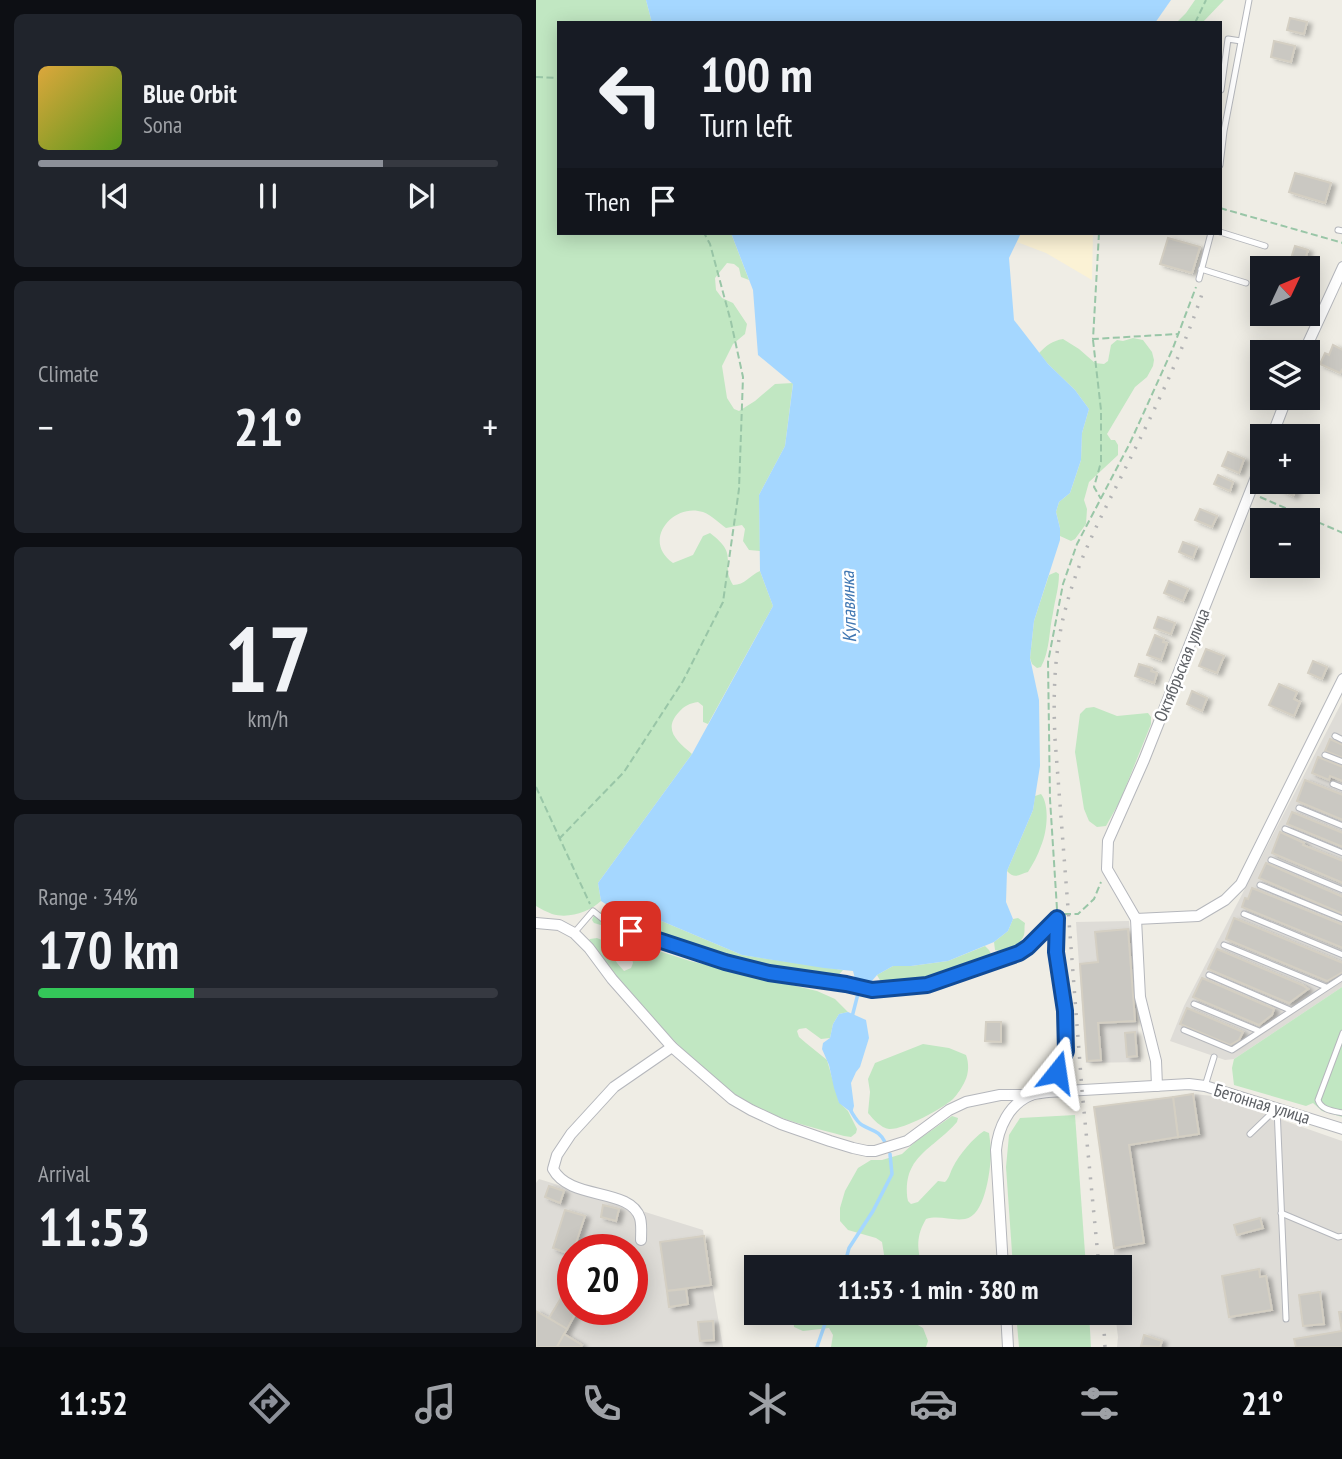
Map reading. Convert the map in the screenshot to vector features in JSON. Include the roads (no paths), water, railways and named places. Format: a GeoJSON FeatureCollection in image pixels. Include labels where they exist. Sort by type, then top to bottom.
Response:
{"type":"FeatureCollection","features":[{"type":"Feature","properties":{"kind":"street"},"geometry":{"type":"LineString","coordinates":[[1310,340],[1343,267]]}},
{"type":"Feature","properties":{"kind":"street","name":"Октябрьская улица"},"geometry":{"type":"LineString","coordinates":[[1136,919],[1108,869],[1108,841],[1144,761],[1251,494]]}},
{"type":"Feature","properties":{"kind":"street"},"geometry":{"type":"LineString","coordinates":[[1157,1086],[1156,1061],[1140,997],[1136,919],[1198,916],[1225,900],[1241,884],[1343,678]]}},
{"type":"Feature","properties":{"kind":"street"},"geometry":{"type":"LineString","coordinates":[[536,923],[559,925],[574,933]]}},
{"type":"Feature","properties":{"kind":"street","name":"Бетонная улица"},"geometry":{"type":"LineString","coordinates":[[574,933],[672,1047],[732,1098],[781,1124],[853,1149],[876,1151],[907,1141],[949,1110],[966,1102],[1000,1095],[1189,1084],[1205,1086],[1343,1129]]}},
{"type":"Feature","properties":{"kind":"street"},"geometry":{"type":"LineString","coordinates":[[641,1234],[640,1219],[635,1209],[627,1202],[568,1185],[553,1169],[557,1155],[572,1134],[614,1087],[672,1047]]}},
{"type":"Feature","properties":{"kind":"street"},"geometry":{"type":"LineString","coordinates":[[1002,1255],[997,1137],[1005,1119],[1017,1104],[1031,1095]]}},
{"type":"Feature","properties":{"kind":"street"},"geometry":{"type":"LineString","coordinates":[[1007,1325],[1008,1347]]}},
{"type":"Feature","properties":{"kind":"lane"},"geometry":{"type":"LineString","coordinates":[[1222,131],[1249,0]]}},
{"type":"Feature","properties":{"kind":"lane"},"geometry":{"type":"LineString","coordinates":[[1222,82],[1227,39],[1241,41]]}},
{"type":"Feature","properties":{"kind":"lane"},"geometry":{"type":"LineString","coordinates":[[1222,233],[1266,246]]}},
{"type":"Feature","properties":{"kind":"lane"},"geometry":{"type":"LineString","coordinates":[[1199,279],[1210,235]]}},
{"type":"Feature","properties":{"kind":"lane"},"geometry":{"type":"LineString","coordinates":[[1202,269],[1246,283]]}},
{"type":"Feature","properties":{"kind":"lane"},"geometry":{"type":"LineString","coordinates":[[1335,736],[1343,740]]}},
{"type":"Feature","properties":{"kind":"lane"},"geometry":{"type":"LineString","coordinates":[[1325,755],[1343,762]]}},
{"type":"Feature","properties":{"kind":"lane"},"geometry":{"type":"LineString","coordinates":[[1333,784],[1343,788]]}},
{"type":"Feature","properties":{"kind":"lane"},"geometry":{"type":"LineString","coordinates":[[1299,808],[1343,826]]}},
{"type":"Feature","properties":{"kind":"lane"},"geometry":{"type":"LineString","coordinates":[[1285,829],[1343,853]]}},
{"type":"Feature","properties":{"kind":"lane"},"geometry":{"type":"LineString","coordinates":[[1271,860],[1343,890]]}},
{"type":"Feature","properties":{"kind":"lane"},"geometry":{"type":"LineString","coordinates":[[1260,885],[1343,919]]}},
{"type":"Feature","properties":{"kind":"lane"},"geometry":{"type":"LineString","coordinates":[[574,933],[593,911],[609,924],[725,962],[769,973],[872,990],[927,985],[1019,953],[1057,918],[1056,952],[1065,1011],[1066,1051],[1048,1092]]}},
{"type":"Feature","properties":{"kind":"lane"},"geometry":{"type":"LineString","coordinates":[[1244,914],[1343,955]]}},
{"type":"Feature","properties":{"kind":"lane"},"geometry":{"type":"LineString","coordinates":[[1224,944],[1326,987]]}},
{"type":"Feature","properties":{"kind":"lane"},"geometry":{"type":"LineString","coordinates":[[1209,975],[1290,1010]]}},
{"type":"Feature","properties":{"kind":"lane"},"geometry":{"type":"LineString","coordinates":[[1184,1030],[1232,1050],[1343,976]]}},
{"type":"Feature","properties":{"kind":"lane"},"geometry":{"type":"LineString","coordinates":[[1194,1004],[1259,1031]]}},
{"type":"Feature","properties":{"kind":"lane"},"geometry":{"type":"LineString","coordinates":[[1343,1033],[1318,1100],[1324,1108],[1343,1113]]}},
{"type":"Feature","properties":{"kind":"lane"},"geometry":{"type":"LineString","coordinates":[[1205,1086],[1214,1057]]}},
{"type":"Feature","properties":{"kind":"lane"},"geometry":{"type":"LineString","coordinates":[[1250,1134],[1277,1108]]}},
{"type":"Feature","properties":{"kind":"lane"},"geometry":{"type":"LineString","coordinates":[[1277,1108],[1286,1319]]}},
{"type":"Feature","properties":{"kind":"lane"},"geometry":{"type":"LineString","coordinates":[[1281,1213],[1338,1237],[1343,1236]]}},
{"type":"Feature","properties":{"kind":"water"},"geometry":{"type":"Polygon","coordinates":[[[646,0],[1171,0],[1156,21],[651,21],[646,0]]]}},
{"type":"Feature","properties":{"kind":"water","name":"Купавинка"},"geometry":{"type":"Polygon","coordinates":[[[732,235],[1020,235],[1009,258],[1014,320],[1048,364],[1075,390],[1089,409],[1082,433],[1081,460],[1070,493],[1059,502],[1056,512],[1060,540],[1034,621],[1030,658],[1039,700],[1040,766],[1033,810],[1007,871],[1006,902],[1013,919],[1008,931],[994,942],[948,961],[893,966],[877,975],[871,982],[856,982],[853,971],[742,955],[652,917],[615,910],[601,901],[598,883],[692,754],[773,606],[760,571],[759,495],[785,446],[793,384],[758,355],[753,290],[732,235]]]}},
{"type":"Feature","properties":{"kind":"water"},"geometry":{"type":"Polygon","coordinates":[[[848,1012],[866,1020],[869,1038],[860,1067],[851,1083],[854,1106],[852,1113],[839,1103],[822,1049],[823,1043],[830,1038],[833,1024],[839,1014],[848,1012]]]}},
{"type":"Feature","properties":{"kind":"waterway"},"geometry":{"type":"LineString","coordinates":[[852,1017],[861,982]]}},
{"type":"Feature","properties":{"kind":"waterway"},"geometry":{"type":"LineString","coordinates":[[851,1111],[860,1124],[878,1133],[885,1142]]}},
{"type":"Feature","properties":{"kind":"waterway"},"geometry":{"type":"LineString","coordinates":[[847,1255],[892,1174],[890,1154]]}},
{"type":"Feature","properties":{"kind":"waterway"},"geometry":{"type":"LineString","coordinates":[[817,1347],[825,1325]]}},
{"type":"Feature","properties":{"kind":"railway"},"geometry":{"type":"LineString","coordinates":[[1098,1255],[1082,1090],[1055,739],[1054,689],[1057,656],[1066,607],[1083,556],[1166,384],[1203,291]]}},
{"type":"Feature","properties":{"kind":"railway"},"geometry":{"type":"LineString","coordinates":[[1104,1325],[1105,1347]]}}]}
